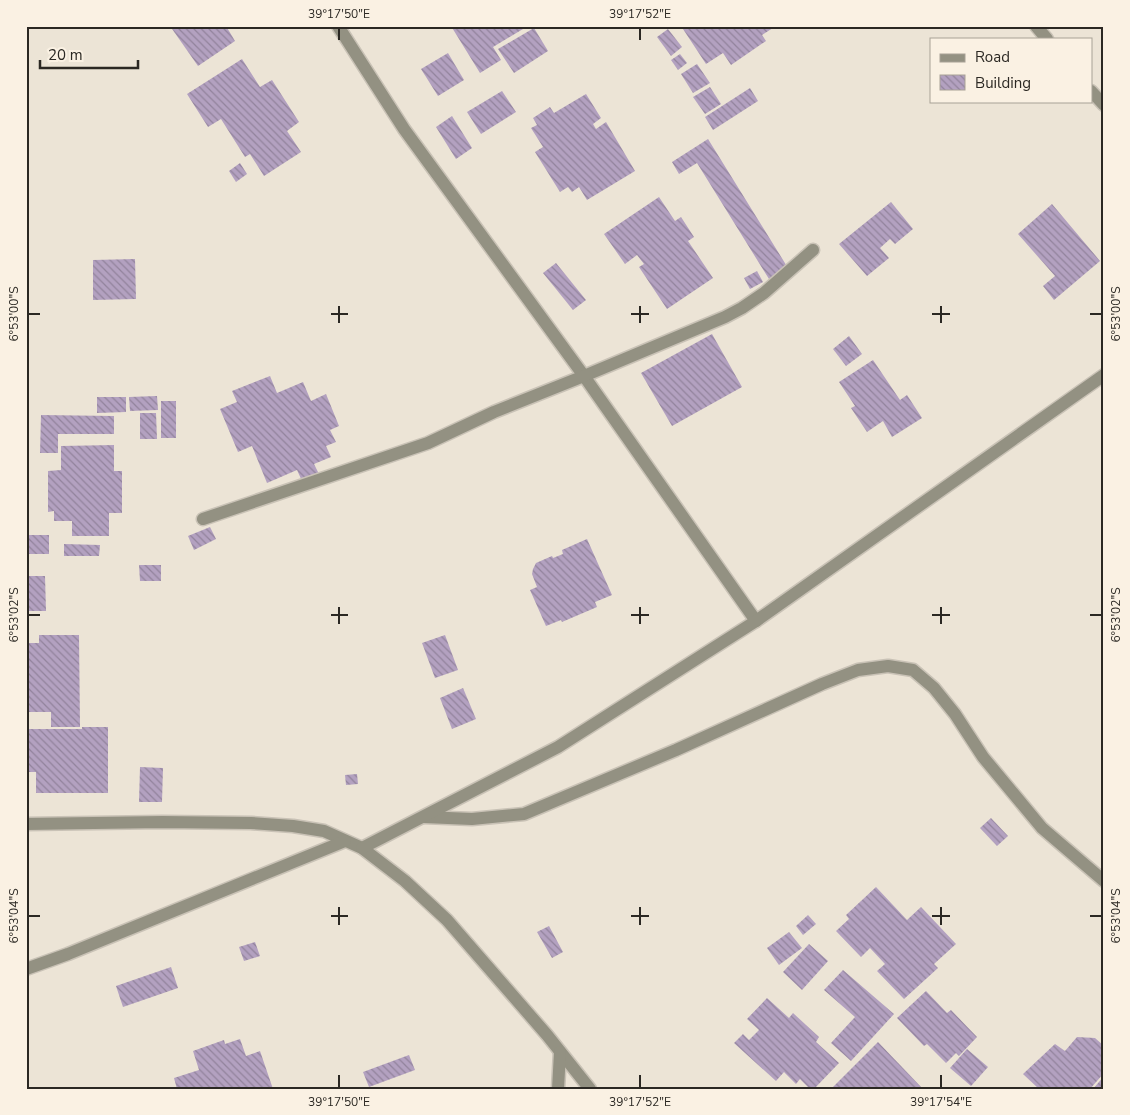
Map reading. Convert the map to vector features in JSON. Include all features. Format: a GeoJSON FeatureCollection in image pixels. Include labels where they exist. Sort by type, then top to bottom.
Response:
{"type":"FeatureCollection","features":[{"type":"Feature","properties":{"kind":"street"},"geometry":{"type":"LineString","coordinates":[[338,26],[404,129],[584,376],[756,621]]}},
{"type":"Feature","properties":{"kind":"street"},"geometry":{"type":"LineString","coordinates":[[1036,26],[1045,38]]}},
{"type":"Feature","properties":{"kind":"street"},"geometry":{"type":"LineString","coordinates":[[1092,92],[1104,105]]}},
{"type":"Feature","properties":{"kind":"street"},"geometry":{"type":"LineString","coordinates":[[204,520],[428,443],[494,412],[725,317],[742,308],[771,287],[813,250]]}},
{"type":"Feature","properties":{"kind":"street"},"geometry":{"type":"LineString","coordinates":[[362,848],[558,748],[756,621],[1104,375]]}},
{"type":"Feature","properties":{"kind":"street"},"geometry":{"type":"LineString","coordinates":[[423,817],[472,819],[524,814],[676,750],[822,684],[858,670],[888,666],[912,670],[934,688],[955,714],[983,757],[1042,828],[1104,881]]}},
{"type":"Feature","properties":{"kind":"street"},"geometry":{"type":"LineString","coordinates":[[26,824],[251,823],[293,826],[324,831],[362,848],[405,881],[447,920],[590,1089]]}},
{"type":"Feature","properties":{"kind":"street"},"geometry":{"type":"LineString","coordinates":[[26,969],[68,954],[345,841]]}},
{"type":"Feature","properties":{"kind":"street"},"geometry":{"type":"LineString","coordinates":[[558,1089],[560,1052]]}},
{"type":"Feature","properties":{"kind":"building"},"geometry":{"type":"Polygon","coordinates":[[[170,26],[226,26],[235,41],[198,66],[170,26]]]}},
{"type":"Feature","properties":{"kind":"building"},"geometry":{"type":"Polygon","coordinates":[[[451,26],[528,26],[493,47],[501,60],[480,73],[451,26]]]}},
{"type":"Feature","properties":{"kind":"building"},"geometry":{"type":"Polygon","coordinates":[[[687,26],[776,26],[762,35],[766,41],[731,65],[723,53],[706,64],[683,29],[687,26]]]}},
{"type":"Feature","properties":{"kind":"building"},"geometry":{"type":"Polygon","coordinates":[[[534,28],[548,51],[514,73],[498,49],[534,28]]]}},
{"type":"Feature","properties":{"kind":"building"},"geometry":{"type":"Polygon","coordinates":[[[668,29],[682,47],[671,56],[657,37],[668,29]]]}},
{"type":"Feature","properties":{"kind":"building"},"geometry":{"type":"Polygon","coordinates":[[[448,53],[464,80],[438,96],[421,69],[448,53]]]}},
{"type":"Feature","properties":{"kind":"building"},"geometry":{"type":"Polygon","coordinates":[[[680,54],[687,63],[678,70],[671,60],[680,54]]]}},
{"type":"Feature","properties":{"kind":"building"},"geometry":{"type":"Polygon","coordinates":[[[242,59],[260,87],[272,80],[299,122],[287,131],[301,152],[264,176],[250,154],[245,157],[221,119],[208,127],[187,94],[242,59]]]}},
{"type":"Feature","properties":{"kind":"building"},"geometry":{"type":"Polygon","coordinates":[[[697,64],[710,83],[693,93],[681,74],[697,64]]]}},
{"type":"Feature","properties":{"kind":"building"},"geometry":{"type":"Polygon","coordinates":[[[710,87],[721,104],[705,114],[693,97],[710,87]]]}},
{"type":"Feature","properties":{"kind":"building"},"geometry":{"type":"Polygon","coordinates":[[[750,88],[758,101],[713,130],[705,117],[750,88]]]}},
{"type":"Feature","properties":{"kind":"building"},"geometry":{"type":"Polygon","coordinates":[[[502,91],[516,112],[481,134],[467,112],[502,91]]]}},
{"type":"Feature","properties":{"kind":"building"},"geometry":{"type":"Polygon","coordinates":[[[586,94],[601,118],[593,124],[596,129],[606,122],[635,171],[587,200],[579,187],[572,192],[568,187],[560,192],[535,152],[543,147],[531,128],[537,125],[533,118],[550,107],[554,113],[586,94]]]}},
{"type":"Feature","properties":{"kind":"building"},"geometry":{"type":"Polygon","coordinates":[[[452,116],[472,148],[456,159],[436,127],[452,116]]]}},
{"type":"Feature","properties":{"kind":"building"},"geometry":{"type":"Polygon","coordinates":[[[708,139],[788,268],[769,279],[697,163],[679,174],[672,162],[708,139]]]}},
{"type":"Feature","properties":{"kind":"building"},"geometry":{"type":"Polygon","coordinates":[[[240,163],[247,174],[236,182],[229,171],[240,163]]]}},
{"type":"Feature","properties":{"kind":"building"},"geometry":{"type":"Polygon","coordinates":[[[659,197],[675,221],[681,217],[694,237],[688,241],[713,278],[667,309],[639,267],[644,264],[637,255],[625,264],[604,234],[659,197]]]}},
{"type":"Feature","properties":{"kind":"building"},"geometry":{"type":"Polygon","coordinates":[[[891,202],[913,229],[895,244],[890,239],[880,248],[889,258],[867,276],[839,244],[891,202]]]}},
{"type":"Feature","properties":{"kind":"building"},"geometry":{"type":"Polygon","coordinates":[[[1052,204],[1100,261],[1054,300],[1043,286],[1055,276],[1018,234],[1052,204]]]}},
{"type":"Feature","properties":{"kind":"building"},"geometry":{"type":"Polygon","coordinates":[[[135,259],[136,299],[93,300],[93,260],[135,259]]]}},
{"type":"Feature","properties":{"kind":"building"},"geometry":{"type":"Polygon","coordinates":[[[556,263],[586,300],[573,310],[543,273],[556,263]]]}},
{"type":"Feature","properties":{"kind":"building"},"geometry":{"type":"Polygon","coordinates":[[[757,271],[763,282],[750,289],[744,278],[757,271]]]}},
{"type":"Feature","properties":{"kind":"building"},"geometry":{"type":"Polygon","coordinates":[[[712,334],[742,387],[672,426],[641,373],[712,334]]]}},
{"type":"Feature","properties":{"kind":"building"},"geometry":{"type":"Polygon","coordinates":[[[849,336],[862,354],[846,366],[833,349],[849,336]]]}},
{"type":"Feature","properties":{"kind":"building"},"geometry":{"type":"Polygon","coordinates":[[[873,360],[900,400],[907,395],[922,418],[892,437],[883,421],[867,432],[851,408],[855,406],[839,382],[873,360]]]}},
{"type":"Feature","properties":{"kind":"building"},"geometry":{"type":"Polygon","coordinates":[[[270,376],[277,393],[303,382],[311,401],[326,394],[339,426],[330,430],[336,442],[326,446],[331,457],[314,464],[319,474],[302,481],[297,470],[267,483],[252,446],[238,452],[220,409],[237,402],[232,391],[270,376]]]}},
{"type":"Feature","properties":{"kind":"building"},"geometry":{"type":"Polygon","coordinates":[[[157,396],[158,410],[130,411],[129,397],[157,396]]]}},
{"type":"Feature","properties":{"kind":"building"},"geometry":{"type":"Polygon","coordinates":[[[97,397],[126,397],[126,412],[97,413],[97,397]]]}},
{"type":"Feature","properties":{"kind":"building"},"geometry":{"type":"Polygon","coordinates":[[[161,401],[176,401],[176,438],[161,438],[161,401]]]}},
{"type":"Feature","properties":{"kind":"building"},"geometry":{"type":"Polygon","coordinates":[[[140,413],[156,413],[157,439],[140,439],[140,413]]]}},
{"type":"Feature","properties":{"kind":"building"},"geometry":{"type":"Polygon","coordinates":[[[41,415],[114,416],[114,434],[58,434],[58,453],[40,453],[41,415]]]}},
{"type":"Feature","properties":{"kind":"building"},"geometry":{"type":"Polygon","coordinates":[[[114,445],[114,471],[122,471],[122,513],[109,513],[109,536],[72,536],[72,521],[54,521],[54,511],[48,512],[48,471],[61,470],[61,446],[114,445]]]}},
{"type":"Feature","properties":{"kind":"building"},"geometry":{"type":"Polygon","coordinates":[[[210,527],[216,539],[194,550],[188,536],[210,527]]]}},
{"type":"Feature","properties":{"kind":"building"},"geometry":{"type":"Polygon","coordinates":[[[26,535],[49,535],[49,554],[26,554],[26,535]]]}},
{"type":"Feature","properties":{"kind":"building"},"geometry":{"type":"Polygon","coordinates":[[[587,539],[612,595],[595,602],[597,607],[562,622],[561,620],[546,626],[530,590],[537,587],[532,574],[533,569],[536,563],[552,556],[553,558],[563,554],[562,550],[587,539]]]}},
{"type":"Feature","properties":{"kind":"building"},"geometry":{"type":"Polygon","coordinates":[[[64,544],[100,545],[99,556],[64,556],[64,544]]]}},
{"type":"Feature","properties":{"kind":"building"},"geometry":{"type":"Polygon","coordinates":[[[139,565],[161,565],[161,581],[140,581],[139,565]]]}},
{"type":"Feature","properties":{"kind":"building"},"geometry":{"type":"Polygon","coordinates":[[[26,576],[45,576],[46,611],[26,611],[26,576]]]}},
{"type":"Feature","properties":{"kind":"building"},"geometry":{"type":"Polygon","coordinates":[[[39,635],[79,635],[80,727],[51,727],[51,712],[26,712],[26,643],[39,643],[39,635]]]}},
{"type":"Feature","properties":{"kind":"building"},"geometry":{"type":"Polygon","coordinates":[[[445,635],[458,670],[435,678],[422,643],[445,635]]]}},
{"type":"Feature","properties":{"kind":"building"},"geometry":{"type":"Polygon","coordinates":[[[463,688],[476,719],[452,729],[440,698],[463,688]]]}},
{"type":"Feature","properties":{"kind":"building"},"geometry":{"type":"Polygon","coordinates":[[[82,727],[108,727],[108,793],[36,793],[36,772],[26,772],[26,729],[82,729],[82,727]]]}},
{"type":"Feature","properties":{"kind":"building"},"geometry":{"type":"Polygon","coordinates":[[[140,767],[163,768],[162,802],[139,802],[140,767]]]}},
{"type":"Feature","properties":{"kind":"building"},"geometry":{"type":"Polygon","coordinates":[[[357,774],[358,784],[346,785],[345,775],[357,774]]]}},
{"type":"Feature","properties":{"kind":"building"},"geometry":{"type":"Polygon","coordinates":[[[991,818],[1008,836],[997,846],[980,828],[991,818]]]}},
{"type":"Feature","properties":{"kind":"building"},"geometry":{"type":"Polygon","coordinates":[[[876,887],[907,920],[921,907],[956,944],[934,964],[938,968],[904,999],[877,971],[885,964],[870,948],[861,957],[836,931],[849,919],[846,915],[876,887]]]}},
{"type":"Feature","properties":{"kind":"building"},"geometry":{"type":"Polygon","coordinates":[[[808,915],[816,924],[803,935],[796,926],[808,915]]]}},
{"type":"Feature","properties":{"kind":"building"},"geometry":{"type":"Polygon","coordinates":[[[549,926],[563,952],[552,958],[537,932],[549,926]]]}},
{"type":"Feature","properties":{"kind":"building"},"geometry":{"type":"Polygon","coordinates":[[[789,932],[802,948],[779,965],[767,948],[789,932]]]}},
{"type":"Feature","properties":{"kind":"building"},"geometry":{"type":"Polygon","coordinates":[[[255,942],[260,956],[244,961],[239,947],[255,942]]]}},
{"type":"Feature","properties":{"kind":"building"},"geometry":{"type":"Polygon","coordinates":[[[809,944],[828,961],[802,990],[783,972],[809,944]]]}},
{"type":"Feature","properties":{"kind":"building"},"geometry":{"type":"Polygon","coordinates":[[[171,967],[178,988],[123,1007],[116,986],[171,967]]]}},
{"type":"Feature","properties":{"kind":"building"},"geometry":{"type":"Polygon","coordinates":[[[843,970],[894,1014],[851,1061],[831,1043],[855,1017],[824,990],[843,970]]]}},
{"type":"Feature","properties":{"kind":"building"},"geometry":{"type":"Polygon","coordinates":[[[926,991],[947,1013],[951,1010],[977,1037],[959,1056],[956,1053],[946,1063],[927,1044],[924,1046],[897,1018],[926,991]]]}},
{"type":"Feature","properties":{"kind":"building"},"geometry":{"type":"Polygon","coordinates":[[[767,998],[789,1018],[793,1013],[819,1037],[816,1042],[839,1063],[814,1089],[810,1089],[800,1079],[796,1084],[784,1072],[776,1081],[734,1043],[743,1034],[749,1040],[759,1030],[747,1019],[767,998]]]}},
{"type":"Feature","properties":{"kind":"building"},"geometry":{"type":"Polygon","coordinates":[[[1077,1037],[1095,1038],[1104,1046],[1104,1073],[1090,1089],[1039,1089],[1023,1074],[1055,1044],[1065,1051],[1077,1037]]]}},
{"type":"Feature","properties":{"kind":"building"},"geometry":{"type":"Polygon","coordinates":[[[240,1039],[246,1056],[260,1051],[273,1089],[177,1089],[174,1078],[199,1070],[193,1051],[224,1040],[225,1044],[240,1039]]]}},
{"type":"Feature","properties":{"kind":"building"},"geometry":{"type":"Polygon","coordinates":[[[878,1042],[923,1089],[831,1089],[878,1042]]]}},
{"type":"Feature","properties":{"kind":"building"},"geometry":{"type":"Polygon","coordinates":[[[967,1049],[988,1067],[971,1086],[950,1068],[967,1049]]]}},
{"type":"Feature","properties":{"kind":"building"},"geometry":{"type":"Polygon","coordinates":[[[409,1055],[415,1070],[369,1087],[363,1072],[409,1055]]]}},
{"type":"Feature","properties":{"kind":"building"},"geometry":{"type":"Polygon","coordinates":[[[1104,1076],[1104,1089],[1093,1089],[1104,1076]]]}}]}
